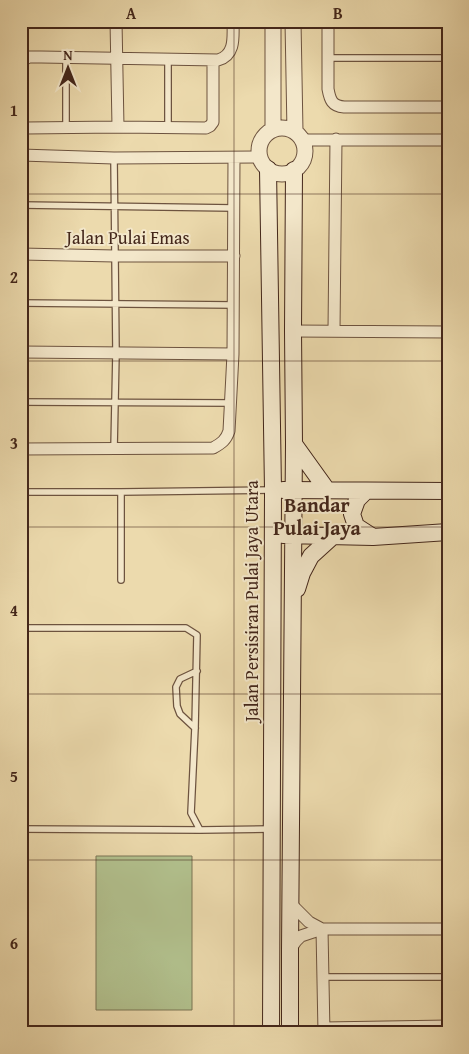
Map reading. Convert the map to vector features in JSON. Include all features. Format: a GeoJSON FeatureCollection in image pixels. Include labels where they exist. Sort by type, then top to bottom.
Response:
{"type":"FeatureCollection","features":[{"type":"Feature","properties":{"kind":"main road","name":"Jalan Persisiran Pulai Jaya Utara"},"geometry":{"type":"LineString","coordinates":[[264,163],[273,490],[271,1033]]}},
{"type":"Feature","properties":{"kind":"main road"},"geometry":{"type":"LineString","coordinates":[[290,1033],[294,535],[294,170]]}},
{"type":"Feature","properties":{"kind":"main road"},"geometry":{"type":"LineString","coordinates":[[294,444],[327,490]]}},
{"type":"Feature","properties":{"kind":"main road"},"geometry":{"type":"LineString","coordinates":[[273,490],[448,491]]}},
{"type":"Feature","properties":{"kind":"main road"},"geometry":{"type":"LineString","coordinates":[[366,490],[357,500],[352,514],[356,526],[373,537]]}},
{"type":"Feature","properties":{"kind":"main road"},"geometry":{"type":"LineString","coordinates":[[272,534],[373,537],[448,532]]}},
{"type":"Feature","properties":{"kind":"main road"},"geometry":{"type":"LineString","coordinates":[[293,603],[302,573],[311,556],[333,536]]}},
{"type":"Feature","properties":{"kind":"street"},"geometry":{"type":"LineString","coordinates":[[116,21],[118,127]]}},
{"type":"Feature","properties":{"kind":"street"},"geometry":{"type":"LineString","coordinates":[[21,61],[29,57],[213,61],[223,59],[232,48],[233,21]]}},
{"type":"Feature","properties":{"kind":"street"},"geometry":{"type":"LineString","coordinates":[[273,21],[273,130]]}},
{"type":"Feature","properties":{"kind":"street"},"geometry":{"type":"LineString","coordinates":[[293,21],[298,136]]}},
{"type":"Feature","properties":{"kind":"street"},"geometry":{"type":"LineString","coordinates":[[328,21],[328,89],[333,103],[338,106],[448,107]]}},
{"type":"Feature","properties":{"kind":"street"},"geometry":{"type":"LineString","coordinates":[[21,126],[26,128],[206,128],[213,122],[213,61]]}},
{"type":"Feature","properties":{"kind":"street"},"geometry":{"type":"LineString","coordinates":[[286,128],[298,136],[304,144],[305,154],[301,163],[290,172],[281,174],[272,171],[264,163],[259,152],[264,136],[273,130],[286,128]]}},
{"type":"Feature","properties":{"kind":"street"},"geometry":{"type":"LineString","coordinates":[[298,136],[336,140],[448,140]]}},
{"type":"Feature","properties":{"kind":"street"},"geometry":{"type":"LineString","coordinates":[[334,332],[336,140]]}},
{"type":"Feature","properties":{"kind":"street"},"geometry":{"type":"LineString","coordinates":[[21,156],[234,158],[264,163]]}},
{"type":"Feature","properties":{"kind":"street"},"geometry":{"type":"LineString","coordinates":[[21,449],[214,448],[227,438],[233,354],[234,158]]}},
{"type":"Feature","properties":{"kind":"street","name":"Jalan Pulai Emas"},"geometry":{"type":"LineString","coordinates":[[21,254],[234,256]]}},
{"type":"Feature","properties":{"kind":"street"},"geometry":{"type":"LineString","coordinates":[[293,331],[448,332]]}},
{"type":"Feature","properties":{"kind":"street"},"geometry":{"type":"LineString","coordinates":[[21,352],[233,354]]}},
{"type":"Feature","properties":{"kind":"street"},"geometry":{"type":"LineString","coordinates":[[290,903],[309,922],[322,929]]}},
{"type":"Feature","properties":{"kind":"street"},"geometry":{"type":"LineString","coordinates":[[322,929],[324,1030],[448,1026]]}},
{"type":"Feature","properties":{"kind":"street"},"geometry":{"type":"LineString","coordinates":[[290,951],[296,941],[302,936],[322,929],[448,929]]}},
{"type":"Feature","properties":{"kind":"lane"},"geometry":{"type":"LineString","coordinates":[[66,58],[66,128]]}},
{"type":"Feature","properties":{"kind":"lane"},"geometry":{"type":"LineString","coordinates":[[327,58],[448,58]]}},
{"type":"Feature","properties":{"kind":"lane"},"geometry":{"type":"LineString","coordinates":[[168,59],[168,128]]}},
{"type":"Feature","properties":{"kind":"lane"},"geometry":{"type":"LineString","coordinates":[[114,158],[116,256],[116,403],[114,449]]}},
{"type":"Feature","properties":{"kind":"lane"},"geometry":{"type":"LineString","coordinates":[[447,160],[448,299]]}},
{"type":"Feature","properties":{"kind":"lane"},"geometry":{"type":"LineString","coordinates":[[21,206],[234,208]]}},
{"type":"Feature","properties":{"kind":"lane"},"geometry":{"type":"LineString","coordinates":[[21,303],[234,305]]}},
{"type":"Feature","properties":{"kind":"lane"},"geometry":{"type":"LineString","coordinates":[[21,402],[231,403]]}},
{"type":"Feature","properties":{"kind":"lane"},"geometry":{"type":"LineString","coordinates":[[21,492],[273,490]]}},
{"type":"Feature","properties":{"kind":"lane"},"geometry":{"type":"LineString","coordinates":[[121,492],[121,580]]}},
{"type":"Feature","properties":{"kind":"lane"},"geometry":{"type":"LineString","coordinates":[[21,628],[186,628],[197,635],[191,813],[200,830]]}},
{"type":"Feature","properties":{"kind":"lane"},"geometry":{"type":"LineString","coordinates":[[195,728],[180,714],[177,706],[176,687],[180,679],[197,671]]}},
{"type":"Feature","properties":{"kind":"lane"},"geometry":{"type":"LineString","coordinates":[[21,829],[271,829]]}},
{"type":"Feature","properties":{"kind":"lane"},"geometry":{"type":"LineString","coordinates":[[323,977],[448,976]]}},
{"type":"Feature","properties":{"kind":"green space"},"geometry":{"type":"Polygon","coordinates":[[[96,856],[192,856],[192,1010],[96,1010],[96,856]]]}},
{"type":"Feature","properties":{"kind":"district","name":"Bandar Pulai Jaya"},"geometry":{"type":"Point","coordinates":[317,516]}}]}
